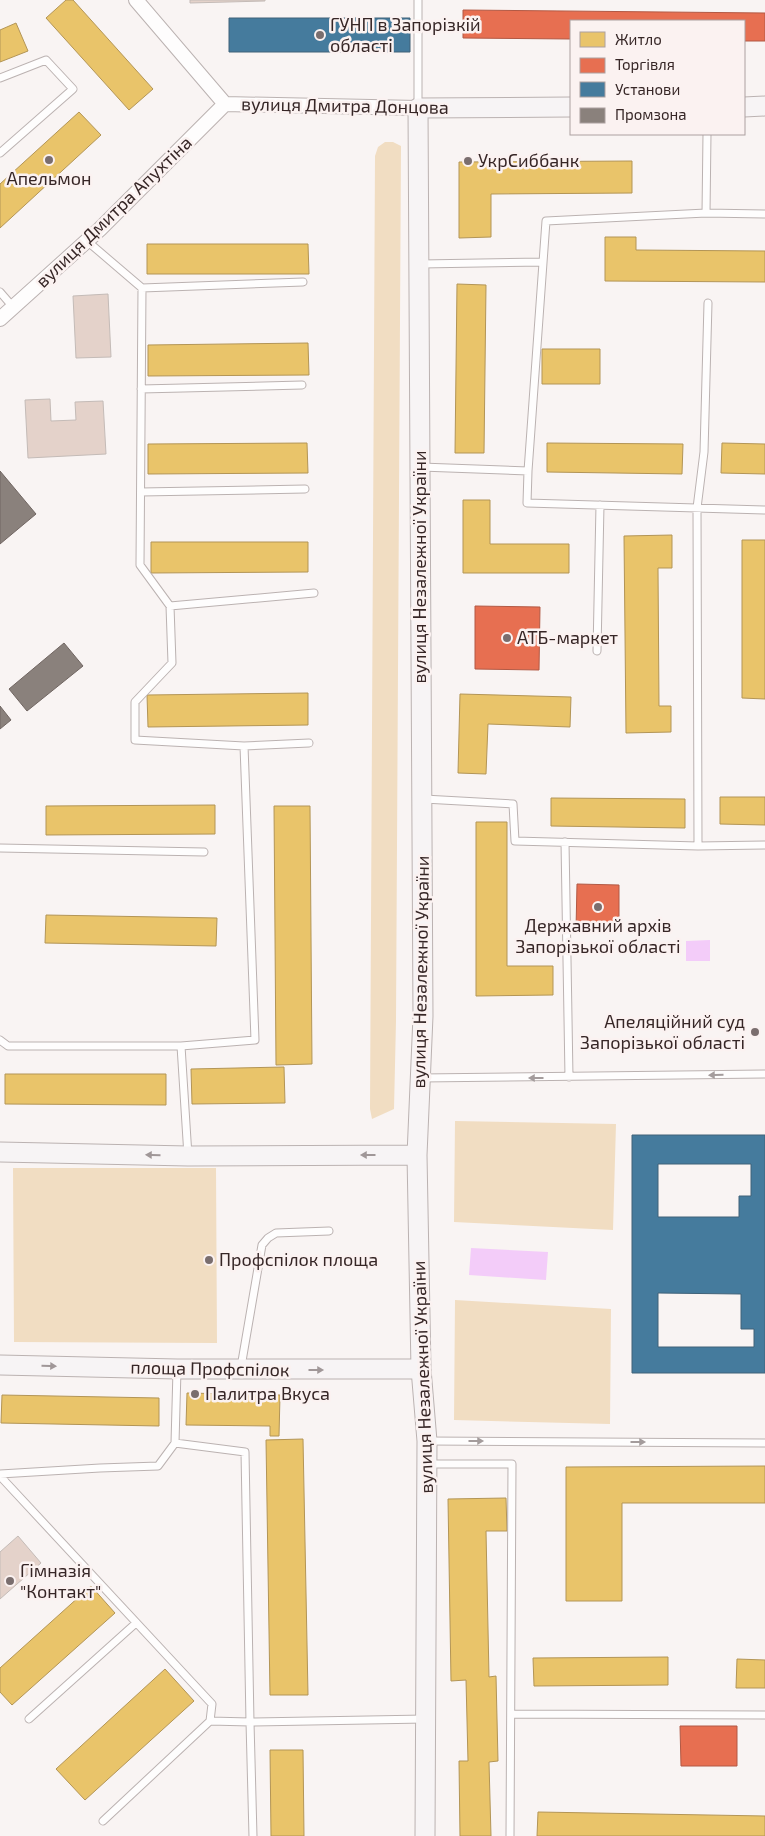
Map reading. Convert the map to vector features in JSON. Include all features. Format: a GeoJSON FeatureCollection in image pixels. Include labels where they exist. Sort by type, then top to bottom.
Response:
{"type":"FeatureCollection","features":[{"type":"Feature","properties":{"kind":"street","name":"вулиця Дмитра Донцова"},"geometry":{"type":"LineString","coordinates":[[136,0],[225,104],[418,108],[570,107]]}},
{"type":"Feature","properties":{"kind":"street","name":"вулиця Дмитра Апухтіна"},"geometry":{"type":"LineString","coordinates":[[0,319],[86,241],[225,104]]}},
{"type":"Feature","properties":{"kind":"street"},"geometry":{"type":"LineString","coordinates":[[745,106],[765,106]]}},
{"type":"Feature","properties":{"kind":"street","name":"вулиця Незалежної України"},"geometry":{"type":"LineString","coordinates":[[418,108],[423,1016],[417,1155],[421,1370],[427,1441],[425,1836]]}},
{"type":"Feature","properties":{"kind":"street"},"geometry":{"type":"LineString","coordinates":[[0,1152],[188,1156],[417,1155]]}},
{"type":"Feature","properties":{"kind":"street","name":"площа Профспілок"},"geometry":{"type":"LineString","coordinates":[[0,1364],[241,1370],[421,1370]]}},
{"type":"Feature","properties":{"kind":"lane"},"geometry":{"type":"LineString","coordinates":[[418,0],[418,108]]}},
{"type":"Feature","properties":{"kind":"lane"},"geometry":{"type":"LineString","coordinates":[[0,78],[46,60],[73,89],[0,153]]}},
{"type":"Feature","properties":{"kind":"lane"},"geometry":{"type":"LineString","coordinates":[[706,213],[707,135]]}},
{"type":"Feature","properties":{"kind":"lane"},"geometry":{"type":"LineString","coordinates":[[765,214],[706,213],[546,221],[527,503],[765,510]]}},
{"type":"Feature","properties":{"kind":"lane"},"geometry":{"type":"LineString","coordinates":[[86,241],[142,288],[303,282]]}},
{"type":"Feature","properties":{"kind":"lane"},"geometry":{"type":"LineString","coordinates":[[418,264],[543,262]]}},
{"type":"Feature","properties":{"kind":"lane"},"geometry":{"type":"LineString","coordinates":[[142,288],[140,565],[170,606],[172,663],[135,702],[135,740],[244,746],[309,743]]}},
{"type":"Feature","properties":{"kind":"lane"},"geometry":{"type":"LineString","coordinates":[[0,292],[13,307]]}},
{"type":"Feature","properties":{"kind":"lane"},"geometry":{"type":"LineString","coordinates":[[698,846],[697,508],[704,452],[708,303]]}},
{"type":"Feature","properties":{"kind":"lane"},"geometry":{"type":"LineString","coordinates":[[141,389],[302,385]]}},
{"type":"Feature","properties":{"kind":"lane"},"geometry":{"type":"LineString","coordinates":[[420,467],[528,470]]}},
{"type":"Feature","properties":{"kind":"lane"},"geometry":{"type":"LineString","coordinates":[[141,492],[305,489]]}},
{"type":"Feature","properties":{"kind":"lane"},"geometry":{"type":"LineString","coordinates":[[597,651],[600,505]]}},
{"type":"Feature","properties":{"kind":"lane"},"geometry":{"type":"LineString","coordinates":[[170,606],[314,593]]}},
{"type":"Feature","properties":{"kind":"lane"},"geometry":{"type":"LineString","coordinates":[[0,1040],[8,1046],[181,1046],[255,1040],[244,746]]}},
{"type":"Feature","properties":{"kind":"lane"},"geometry":{"type":"LineString","coordinates":[[422,799],[513,804],[515,840],[698,846],[765,845]]}},
{"type":"Feature","properties":{"kind":"lane"},"geometry":{"type":"LineString","coordinates":[[565,842],[569,1078]]}},
{"type":"Feature","properties":{"kind":"lane"},"geometry":{"type":"LineString","coordinates":[[0,848],[204,852]]}},
{"type":"Feature","properties":{"kind":"lane"},"geometry":{"type":"LineString","coordinates":[[181,1046],[188,1156]]}},
{"type":"Feature","properties":{"kind":"lane"},"geometry":{"type":"LineString","coordinates":[[421,1078],[569,1078],[765,1074]]}},
{"type":"Feature","properties":{"kind":"lane"},"geometry":{"type":"LineString","coordinates":[[241,1370],[262,1245],[276,1233],[329,1231]]}},
{"type":"Feature","properties":{"kind":"lane"},"geometry":{"type":"LineString","coordinates":[[0,1475],[158,1466],[175,1443],[177,1369]]}},
{"type":"Feature","properties":{"kind":"lane"},"geometry":{"type":"LineString","coordinates":[[427,1441],[765,1443]]}},
{"type":"Feature","properties":{"kind":"lane"},"geometry":{"type":"LineString","coordinates":[[175,1443],[245,1452],[253,1836]]}},
{"type":"Feature","properties":{"kind":"lane"},"geometry":{"type":"LineString","coordinates":[[427,1464],[512,1464],[510,1836]]}},
{"type":"Feature","properties":{"kind":"lane"},"geometry":{"type":"LineString","coordinates":[[0,1475],[212,1704],[210,1721],[103,1821]]}},
{"type":"Feature","properties":{"kind":"lane"},"geometry":{"type":"LineString","coordinates":[[29,1719],[136,1623]]}},
{"type":"Feature","properties":{"kind":"lane"},"geometry":{"type":"LineString","coordinates":[[511,1714],[765,1715]]}},
{"type":"Feature","properties":{"kind":"lane"},"geometry":{"type":"LineString","coordinates":[[210,1721],[426,1719]]}},
{"type":"Feature","properties":{"kind":"shaded area"},"geometry":{"type":"Polygon","coordinates":[[[385,142],[393,142],[401,146],[396,1021],[394,1109],[372,1119],[370,1109],[375,156],[378,147],[385,142]]]}},
{"type":"Feature","properties":{"kind":"shaded area"},"geometry":{"type":"Polygon","coordinates":[[[710,940],[710,961],[686,961],[686,941],[710,940]]]}},
{"type":"Feature","properties":{"kind":"shaded area"},"geometry":{"type":"Polygon","coordinates":[[[455,1121],[616,1124],[613,1230],[454,1222],[455,1121]]]}},
{"type":"Feature","properties":{"kind":"shaded area"},"geometry":{"type":"Polygon","coordinates":[[[13,1168],[216,1168],[217,1343],[14,1342],[13,1168]]]}},
{"type":"Feature","properties":{"kind":"shaded area"},"geometry":{"type":"Polygon","coordinates":[[[471,1248],[548,1252],[546,1280],[469,1275],[471,1248]]]}},
{"type":"Feature","properties":{"kind":"shaded area"},"geometry":{"type":"Polygon","coordinates":[[[455,1300],[611,1309],[610,1424],[454,1420],[455,1300]]]}},
{"type":"Feature","properties":{"kind":"building: Житло"},"geometry":{"type":"Polygon","coordinates":[[[66,0],[73,0],[153,89],[129,110],[46,18],[66,0]]]}},
{"type":"Feature","properties":{"kind":"building: Житло"},"geometry":{"type":"Polygon","coordinates":[[[16,23],[28,51],[0,62],[0,30],[16,23]]]}},
{"type":"Feature","properties":{"kind":"building: Житло"},"geometry":{"type":"Polygon","coordinates":[[[79,112],[101,135],[0,228],[0,184],[79,112]]]}},
{"type":"Feature","properties":{"kind":"building: Житло"},"geometry":{"type":"Polygon","coordinates":[[[632,161],[632,193],[491,194],[491,237],[459,238],[459,162],[632,161]]]}},
{"type":"Feature","properties":{"kind":"building: Житло"},"geometry":{"type":"Polygon","coordinates":[[[605,237],[636,237],[636,250],[765,251],[765,282],[605,281],[605,237]]]}},
{"type":"Feature","properties":{"kind":"building: Житло"},"geometry":{"type":"Polygon","coordinates":[[[147,244],[308,244],[309,274],[147,274],[147,244]]]}},
{"type":"Feature","properties":{"kind":"building: Житло"},"geometry":{"type":"Polygon","coordinates":[[[457,284],[486,285],[484,453],[455,453],[457,284]]]}},
{"type":"Feature","properties":{"kind":"building: Житло"},"geometry":{"type":"Polygon","coordinates":[[[308,343],[309,375],[148,376],[148,345],[308,343]]]}},
{"type":"Feature","properties":{"kind":"building: Житло"},"geometry":{"type":"Polygon","coordinates":[[[542,349],[600,349],[600,384],[542,384],[542,349]]]}},
{"type":"Feature","properties":{"kind":"building: Житло"},"geometry":{"type":"Polygon","coordinates":[[[307,443],[308,473],[148,474],[148,444],[307,443]]]}},
{"type":"Feature","properties":{"kind":"building: Житло"},"geometry":{"type":"Polygon","coordinates":[[[547,443],[683,444],[682,474],[547,472],[547,443]]]}},
{"type":"Feature","properties":{"kind":"building: Житло"},"geometry":{"type":"Polygon","coordinates":[[[722,443],[765,444],[765,474],[721,473],[722,443]]]}},
{"type":"Feature","properties":{"kind":"building: Житло"},"geometry":{"type":"Polygon","coordinates":[[[463,500],[490,500],[490,544],[569,544],[569,573],[463,573],[463,500]]]}},
{"type":"Feature","properties":{"kind":"building: Житло"},"geometry":{"type":"Polygon","coordinates":[[[672,535],[672,568],[658,568],[659,706],[671,706],[671,732],[626,733],[624,536],[672,535]]]}},
{"type":"Feature","properties":{"kind":"building: Житло"},"geometry":{"type":"Polygon","coordinates":[[[742,540],[765,540],[765,699],[742,698],[742,540]]]}},
{"type":"Feature","properties":{"kind":"building: Житло"},"geometry":{"type":"Polygon","coordinates":[[[151,542],[308,542],[308,572],[151,573],[151,542]]]}},
{"type":"Feature","properties":{"kind":"building: Житло"},"geometry":{"type":"Polygon","coordinates":[[[308,693],[308,725],[148,727],[147,695],[308,693]]]}},
{"type":"Feature","properties":{"kind":"building: Житло"},"geometry":{"type":"Polygon","coordinates":[[[460,694],[571,697],[570,727],[488,724],[486,774],[458,773],[460,694]]]}},
{"type":"Feature","properties":{"kind":"building: Житло"},"geometry":{"type":"Polygon","coordinates":[[[720,797],[765,797],[765,825],[720,824],[720,797]]]}},
{"type":"Feature","properties":{"kind":"building: Житло"},"geometry":{"type":"Polygon","coordinates":[[[551,798],[685,799],[685,828],[551,826],[551,798]]]}},
{"type":"Feature","properties":{"kind":"building: Житло"},"geometry":{"type":"Polygon","coordinates":[[[215,805],[215,834],[46,835],[46,806],[215,805]]]}},
{"type":"Feature","properties":{"kind":"building: Житло"},"geometry":{"type":"Polygon","coordinates":[[[274,806],[310,806],[312,1064],[276,1065],[274,806]]]}},
{"type":"Feature","properties":{"kind":"building: Житло"},"geometry":{"type":"Polygon","coordinates":[[[476,822],[507,822],[507,966],[553,966],[553,995],[476,996],[476,822]]]}},
{"type":"Feature","properties":{"kind":"building: Житло"},"geometry":{"type":"Polygon","coordinates":[[[46,915],[217,918],[216,946],[45,943],[46,915]]]}},
{"type":"Feature","properties":{"kind":"building: Житло"},"geometry":{"type":"Polygon","coordinates":[[[284,1067],[285,1103],[192,1104],[191,1069],[284,1067]]]}},
{"type":"Feature","properties":{"kind":"building: Житло"},"geometry":{"type":"Polygon","coordinates":[[[5,1074],[166,1074],[166,1105],[5,1104],[5,1074]]]}},
{"type":"Feature","properties":{"kind":"building: Житло"},"geometry":{"type":"Polygon","coordinates":[[[187,1393],[280,1395],[279,1436],[270,1436],[270,1426],[186,1425],[187,1393]]]}},
{"type":"Feature","properties":{"kind":"building: Житло"},"geometry":{"type":"Polygon","coordinates":[[[2,1395],[159,1398],[159,1426],[1,1423],[2,1395]]]}},
{"type":"Feature","properties":{"kind":"building: Житло"},"geometry":{"type":"Polygon","coordinates":[[[303,1439],[308,1695],[270,1695],[266,1440],[303,1439]]]}},
{"type":"Feature","properties":{"kind":"building: Житло"},"geometry":{"type":"Polygon","coordinates":[[[765,1466],[765,1503],[622,1503],[622,1601],[566,1601],[566,1467],[765,1466]]]}},
{"type":"Feature","properties":{"kind":"building: Житло"},"geometry":{"type":"Polygon","coordinates":[[[506,1498],[507,1531],[486,1531],[489,1677],[496,1676],[498,1761],[489,1762],[491,1836],[460,1836],[459,1761],[468,1761],[466,1680],[451,1681],[448,1499],[506,1498]]]}},
{"type":"Feature","properties":{"kind":"building: Житло"},"geometry":{"type":"Polygon","coordinates":[[[91,1586],[115,1613],[12,1705],[0,1692],[0,1668],[91,1586]]]}},
{"type":"Feature","properties":{"kind":"building: Житло"},"geometry":{"type":"Polygon","coordinates":[[[668,1657],[668,1685],[534,1686],[533,1658],[668,1657]]]}},
{"type":"Feature","properties":{"kind":"building: Житло"},"geometry":{"type":"Polygon","coordinates":[[[737,1659],[765,1660],[765,1688],[736,1688],[737,1659]]]}},
{"type":"Feature","properties":{"kind":"building: Житло"},"geometry":{"type":"Polygon","coordinates":[[[165,1669],[194,1701],[85,1800],[56,1769],[165,1669]]]}},
{"type":"Feature","properties":{"kind":"building: Житло"},"geometry":{"type":"Polygon","coordinates":[[[270,1750],[303,1750],[304,1836],[271,1836],[270,1750]]]}},
{"type":"Feature","properties":{"kind":"building: Житло"},"geometry":{"type":"Polygon","coordinates":[[[538,1812],[765,1816],[765,1836],[537,1836],[538,1812]]]}},
{"type":"Feature","properties":{"kind":"building: Торгівля"},"geometry":{"type":"Polygon","coordinates":[[[463,10],[765,13],[765,41],[745,41],[745,20],[570,20],[570,39],[463,38],[463,10]]]}},
{"type":"Feature","properties":{"kind":"building: Торгівля","name":"АТБ-маркет"},"geometry":{"type":"Polygon","coordinates":[[[475,606],[540,607],[539,670],[475,669],[475,606]]]}},
{"type":"Feature","properties":{"kind":"building: Торгівля","name":"Державний архів Запорізької області"},"geometry":{"type":"Polygon","coordinates":[[[577,884],[619,885],[619,930],[576,929],[577,884]]]}},
{"type":"Feature","properties":{"kind":"building: Торгівля"},"geometry":{"type":"Polygon","coordinates":[[[680,1726],[737,1726],[737,1766],[681,1766],[680,1726]]]}},
{"type":"Feature","properties":{"kind":"building: Установи","name":"ГУНП в Запорізкій області"},"geometry":{"type":"Polygon","coordinates":[[[229,18],[410,18],[410,52],[229,52],[229,18]]]}},
{"type":"Feature","properties":{"kind":"building: Установи"},"geometry":{"type":"Polygon","coordinates":[[[632,1135],[765,1135],[765,1373],[632,1373],[632,1135]],[[658,1164],[658,1217],[739,1217],[739,1196],[751,1196],[751,1164],[658,1164]],[[658,1293],[658,1347],[754,1347],[754,1329],[741,1329],[741,1294],[658,1293]]]}},
{"type":"Feature","properties":{"kind":"building: Промзона"},"geometry":{"type":"Polygon","coordinates":[[[0,471],[36,514],[0,544],[0,471]]]}},
{"type":"Feature","properties":{"kind":"building: Промзона"},"geometry":{"type":"Polygon","coordinates":[[[64,643],[83,666],[27,711],[9,689],[64,643]]]}},
{"type":"Feature","properties":{"kind":"building: Промзона"},"geometry":{"type":"Polygon","coordinates":[[[0,706],[11,720],[0,729],[0,706]]]}},
{"type":"Feature","properties":{"kind":"building: Інше"},"geometry":{"type":"Polygon","coordinates":[[[190,0],[265,0],[265,1],[190,3],[190,0]]]}},
{"type":"Feature","properties":{"kind":"building: Інше"},"geometry":{"type":"Polygon","coordinates":[[[108,294],[111,357],[76,358],[73,296],[108,294]]]}},
{"type":"Feature","properties":{"kind":"building: Інше"},"geometry":{"type":"Polygon","coordinates":[[[50,399],[51,421],[76,420],[75,402],[103,401],[106,454],[28,458],[25,400],[50,399]]]}},
{"type":"Feature","properties":{"kind":"building: Інше","name":"Гімназія \"Контакт\""},"geometry":{"type":"Polygon","coordinates":[[[18,1536],[41,1563],[0,1599],[0,1552],[18,1536]]]}},
{"type":"Feature","properties":{"kind":"place","name":"ГУНП в Запорізкій області"},"geometry":{"type":"Point","coordinates":[320,35]}},
{"type":"Feature","properties":{"kind":"place","name":"Апельмон"},"geometry":{"type":"Point","coordinates":[49,160]}},
{"type":"Feature","properties":{"kind":"place","name":"УкрСиббанк"},"geometry":{"type":"Point","coordinates":[468,161]}},
{"type":"Feature","properties":{"kind":"place","name":"АТБ-маркет"},"geometry":{"type":"Point","coordinates":[507,638]}},
{"type":"Feature","properties":{"kind":"place","name":"Державний архів Запорізької області"},"geometry":{"type":"Point","coordinates":[598,907]}},
{"type":"Feature","properties":{"kind":"place","name":"Апеляційний суд Запорізької області"},"geometry":{"type":"Point","coordinates":[755,1032]}},
{"type":"Feature","properties":{"kind":"place","name":"Профспілок площа"},"geometry":{"type":"Point","coordinates":[209,1260]}},
{"type":"Feature","properties":{"kind":"place","name":"Палитра Вкуса"},"geometry":{"type":"Point","coordinates":[195,1394]}},
{"type":"Feature","properties":{"kind":"place","name":"Гімназія \"Контакт\""},"geometry":{"type":"Point","coordinates":[10,1581]}}]}
